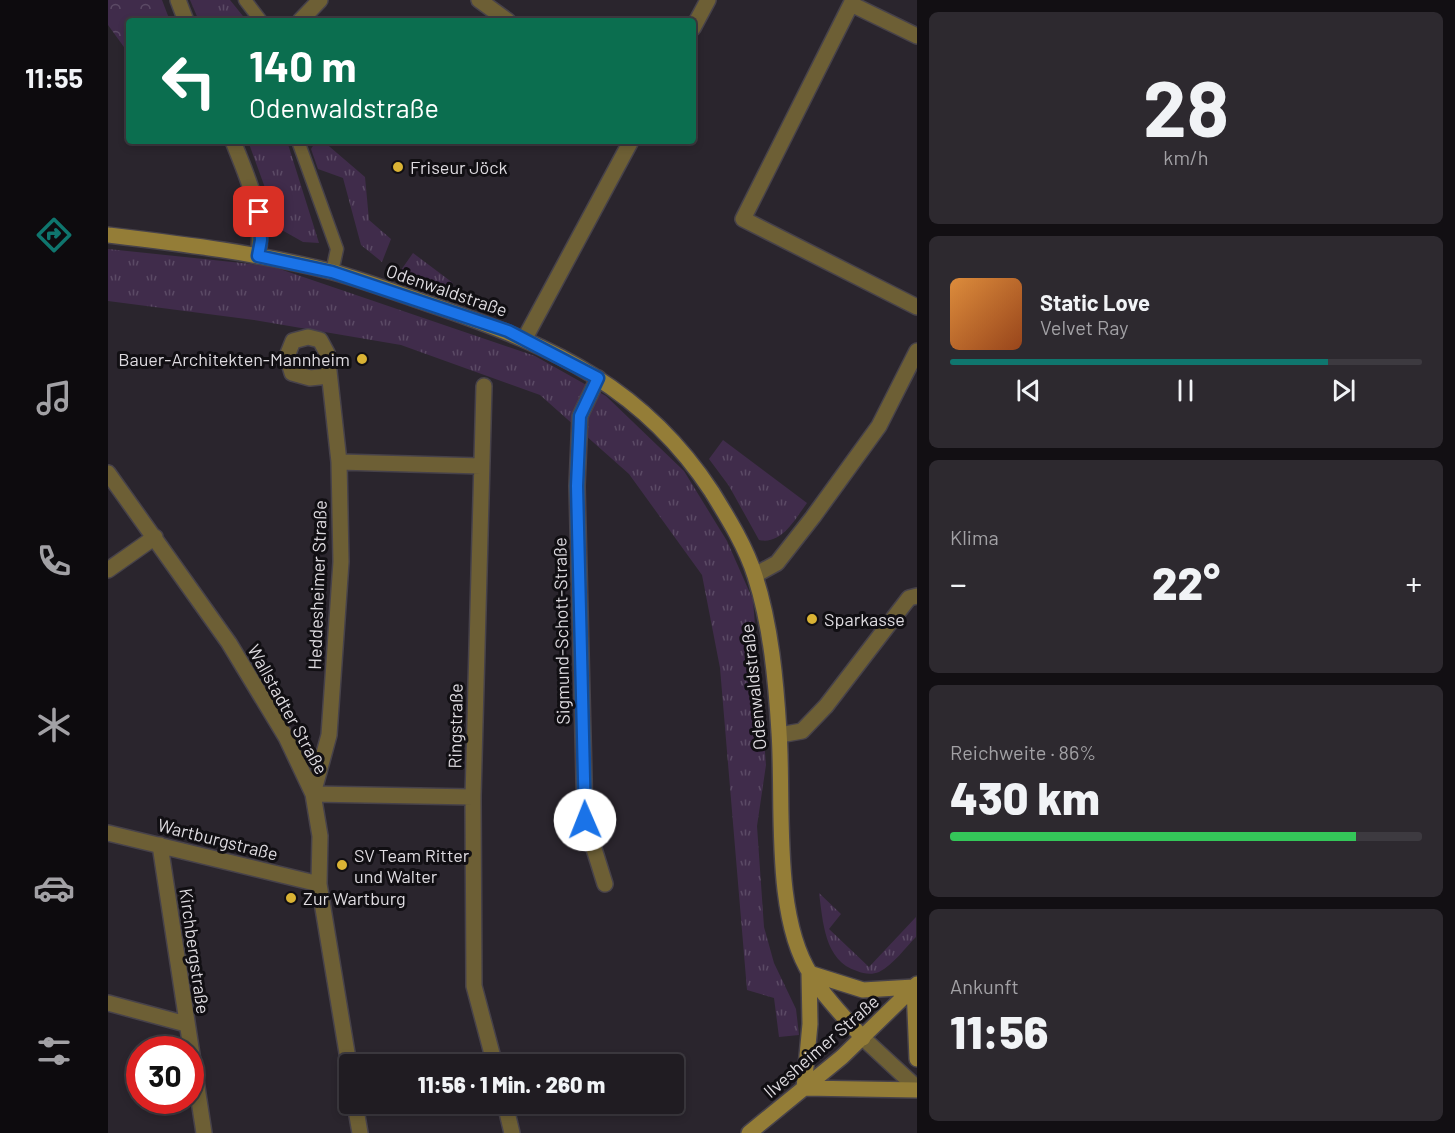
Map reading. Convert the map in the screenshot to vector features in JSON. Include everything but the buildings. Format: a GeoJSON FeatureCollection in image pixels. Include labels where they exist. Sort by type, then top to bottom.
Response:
{"type":"FeatureCollection","features":[{"type":"Feature","properties":{"kind":"street"},"geometry":{"type":"LineString","coordinates":[[178,0],[185,18]]}},
{"type":"Feature","properties":{"kind":"street"},"geometry":{"type":"LineString","coordinates":[[303,18],[320,0]]}},
{"type":"Feature","properties":{"kind":"street"},"geometry":{"type":"LineString","coordinates":[[479,0],[504,18]]}},
{"type":"Feature","properties":{"kind":"street"},"geometry":{"type":"LineString","coordinates":[[696,22],[708,0]]}},
{"type":"Feature","properties":{"kind":"street"},"geometry":{"type":"LineString","coordinates":[[916,36],[850,4],[743,219],[916,307]]}},
{"type":"Feature","properties":{"kind":"street"},"geometry":{"type":"LineString","coordinates":[[234,144],[259,212],[261,240],[258,256]]}},
{"type":"Feature","properties":{"kind":"street"},"geometry":{"type":"LineString","coordinates":[[525,338],[629,144]]}},
{"type":"Feature","properties":{"kind":"street","name":"Odenwaldstraße"},"geometry":{"type":"LineString","coordinates":[[108,236],[258,256],[332,272],[525,338],[598,378],[651,419],[691,461],[726,515],[755,575],[771,643],[780,735],[787,890],[790,920],[800,952],[809,974],[863,1038],[916,1089]]}},
{"type":"Feature","properties":{"kind":"street"},"geometry":{"type":"LineString","coordinates":[[755,575],[777,563],[879,426],[916,351]]}},
{"type":"Feature","properties":{"kind":"street","name":"Heddesheimer Straße"},"geometry":{"type":"LineString","coordinates":[[313,794],[330,724],[341,562],[339,462],[329,376]]}},
{"type":"Feature","properties":{"kind":"street","name":"Sigmund-Schott-Straße"},"geometry":{"type":"LineString","coordinates":[[598,378],[580,416],[577,486],[585,820],[605,884]]}},
{"type":"Feature","properties":{"kind":"street","name":"Ringstraße"},"geometry":{"type":"LineString","coordinates":[[483,386],[473,796],[474,986],[492,1054]]}},
{"type":"Feature","properties":{"kind":"street"},"geometry":{"type":"LineString","coordinates":[[339,462],[481,466]]}},
{"type":"Feature","properties":{"kind":"street","name":"Wallstadter Straße"},"geometry":{"type":"LineString","coordinates":[[108,473],[229,643],[286,737],[313,794],[320,836],[319,884],[347,1054]]}},
{"type":"Feature","properties":{"kind":"street"},"geometry":{"type":"LineString","coordinates":[[108,570],[155,537]]}},
{"type":"Feature","properties":{"kind":"street"},"geometry":{"type":"LineString","coordinates":[[780,735],[802,731],[826,706],[909,598],[916,596]]}},
{"type":"Feature","properties":{"kind":"street"},"geometry":{"type":"LineString","coordinates":[[313,794],[473,796]]}},
{"type":"Feature","properties":{"kind":"street","name":"Wartburgstraße"},"geometry":{"type":"LineString","coordinates":[[108,832],[319,884]]}},
{"type":"Feature","properties":{"kind":"street","name":"Kirchbergstraße"},"geometry":{"type":"LineString","coordinates":[[160,845],[204,1133]]}},
{"type":"Feature","properties":{"kind":"street"},"geometry":{"type":"LineString","coordinates":[[916,1059],[915,986],[863,990],[809,974],[810,1024],[804,1089],[916,1089]]}},
{"type":"Feature","properties":{"kind":"street","name":"Ilvesheimer Straße"},"geometry":{"type":"LineString","coordinates":[[749,1133],[863,1038],[915,986]]}},
{"type":"Feature","properties":{"kind":"street"},"geometry":{"type":"LineString","coordinates":[[108,1003],[186,1024]]}},
{"type":"Feature","properties":{"kind":"street"},"geometry":{"type":"LineString","coordinates":[[357,1114],[360,1133]]}},
{"type":"Feature","properties":{"kind":"street"},"geometry":{"type":"LineString","coordinates":[[507,1114],[512,1133]]}},
{"type":"Feature","properties":{"kind":"lane"},"geometry":{"type":"LineString","coordinates":[[245,0],[259,18]]}},
{"type":"Feature","properties":{"kind":"lane"},"geometry":{"type":"LineString","coordinates":[[299,144],[337,249],[332,272]]}},
{"type":"Feature","properties":{"kind":"green space"},"geometry":{"type":"Polygon","coordinates":[[[108,0],[162,0],[169,18],[126,18],[126,50],[108,25],[108,0]]]}},
{"type":"Feature","properties":{"kind":"green space"},"geometry":{"type":"Polygon","coordinates":[[[190,0],[230,0],[245,18],[198,18],[190,0]]]}},
{"type":"Feature","properties":{"kind":"green space"},"geometry":{"type":"Polygon","coordinates":[[[249,144],[288,144],[319,243],[303,242],[280,229],[249,144]]]}},
{"type":"Feature","properties":{"kind":"green space"},"geometry":{"type":"Polygon","coordinates":[[[314,144],[326,144],[365,177],[369,220],[391,239],[382,262],[361,245],[343,178],[318,169],[311,149],[314,144]]]}},
{"type":"Feature","properties":{"kind":"green space"},"geometry":{"type":"Polygon","coordinates":[[[108,249],[271,266],[535,356],[606,396],[684,471],[727,541],[753,600],[766,765],[757,826],[764,927],[774,963],[796,1009],[799,1035],[779,1037],[774,998],[747,990],[720,668],[702,575],[629,474],[540,395],[401,345],[254,320],[108,301],[108,249]]]}},
{"type":"Feature","properties":{"kind":"green space"},"geometry":{"type":"Polygon","coordinates":[[[413,253],[453,283],[446,292],[399,273],[413,253]]]}},
{"type":"Feature","properties":{"kind":"green space"},"geometry":{"type":"Polygon","coordinates":[[[723,440],[807,503],[793,523],[775,539],[759,540],[729,486],[709,459],[723,440]]]}},
{"type":"Feature","properties":{"kind":"green space"},"geometry":{"type":"Polygon","coordinates":[[[819,893],[841,914],[829,929],[869,967],[916,917],[916,937],[879,972],[868,974],[857,971],[838,959],[827,939],[819,893]]]}},
{"type":"Feature","properties":{"kind":"place","name":"Friseur Jöck"},"geometry":{"type":"Point","coordinates":[398,167]}},
{"type":"Feature","properties":{"kind":"place","name":"Bauer-Architekten-Mannheim"},"geometry":{"type":"Point","coordinates":[362,359]}},
{"type":"Feature","properties":{"kind":"place","name":"Sparkasse"},"geometry":{"type":"Point","coordinates":[812,619]}},
{"type":"Feature","properties":{"kind":"place","name":"SV Team Ritter und Walter"},"geometry":{"type":"Point","coordinates":[342,865]}},
{"type":"Feature","properties":{"kind":"place","name":"Zur Wartburg"},"geometry":{"type":"Point","coordinates":[291,898]}},
{"type":"Feature","properties":{"kind":"route"},"geometry":{"type":"LineString","coordinates":[[259,212],[261,240],[258,256],[332,272],[508,331],[543,347],[598,378],[580,416],[577,486],[585,820]]}}]}
